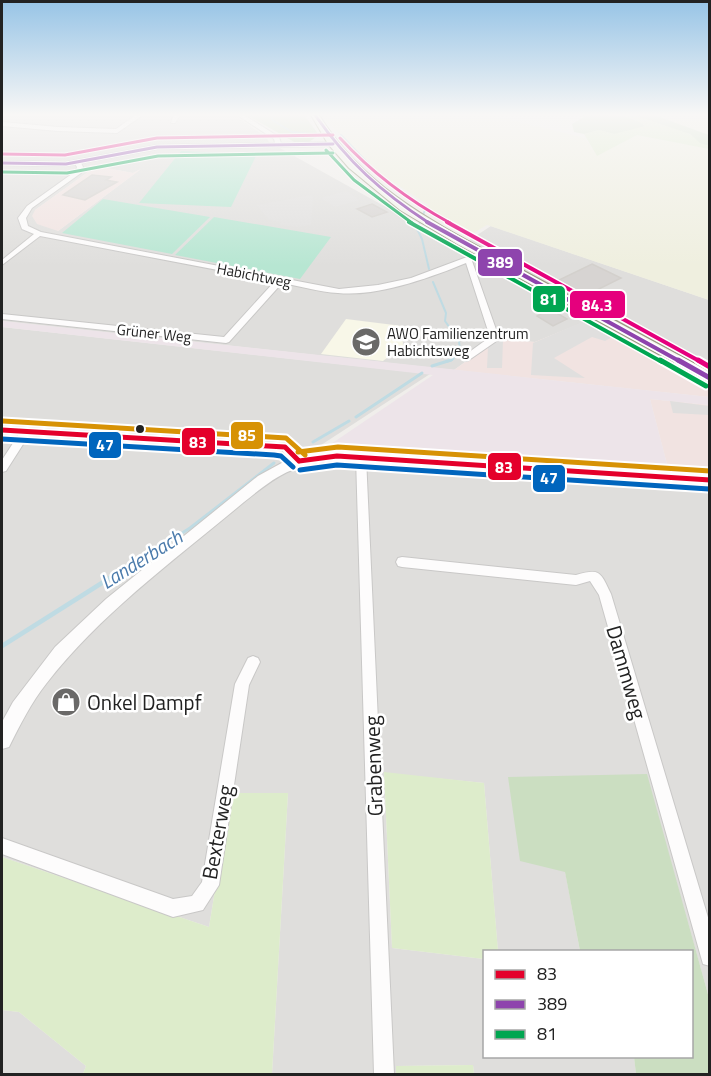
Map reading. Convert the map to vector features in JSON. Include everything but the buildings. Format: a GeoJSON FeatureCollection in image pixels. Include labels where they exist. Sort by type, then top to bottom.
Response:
{"type":"FeatureCollection","features":[{"type":"Feature","properties":{"kind":"main road"},"geometry":{"type":"LineString","coordinates":[[353,165],[414,214],[429,223],[710,378]]}},
{"type":"Feature","properties":{"kind":"street"},"geometry":{"type":"LineString","coordinates":[[39,234],[25,227],[22,218],[29,207],[79,172],[79,165]]}},
{"type":"Feature","properties":{"kind":"street"},"geometry":{"type":"LineString","coordinates":[[2,263],[5,256],[39,234]]}},
{"type":"Feature","properties":{"kind":"street","name":"Habichtweg"},"geometry":{"type":"LineString","coordinates":[[39,234],[327,289],[376,289],[410,282],[483,253]]}},
{"type":"Feature","properties":{"kind":"street"},"geometry":{"type":"LineString","coordinates":[[466,260],[470,264],[495,338],[466,358]]}},
{"type":"Feature","properties":{"kind":"street","name":"Grüner Weg"},"geometry":{"type":"LineString","coordinates":[[2,317],[226,340],[281,279]]}},
{"type":"Feature","properties":{"kind":"street"},"geometry":{"type":"LineString","coordinates":[[2,430],[285,447],[299,461]]}},
{"type":"Feature","properties":{"kind":"street"},"geometry":{"type":"LineString","coordinates":[[2,468],[26,432]]}},
{"type":"Feature","properties":{"kind":"street"},"geometry":{"type":"LineString","coordinates":[[2,740],[35,683],[96,615],[261,482],[299,461],[337,456],[361,457],[710,480]]}},
{"type":"Feature","properties":{"kind":"street","name":"Grabenweg"},"geometry":{"type":"LineString","coordinates":[[361,457],[384,1074]]}},
{"type":"Feature","properties":{"kind":"street","name":"Dammweg"},"geometry":{"type":"LineString","coordinates":[[402,562],[576,580],[593,574],[605,594],[710,957]]}},
{"type":"Feature","properties":{"kind":"street","name":"Bexterweg"},"geometry":{"type":"LineString","coordinates":[[2,846],[173,908],[197,904],[210,885],[242,684],[253,662]]}},
{"type":"Feature","properties":{"kind":"shaded area"},"geometry":{"type":"Polygon","coordinates":[[[2,165],[90,165],[88,172],[35,210],[58,231],[141,169],[133,173],[91,165],[311,165],[589,320],[535,342],[497,339],[454,370],[2,321],[2,165]]]}},
{"type":"Feature","properties":{"kind":"shaded area"},"geometry":{"type":"Polygon","coordinates":[[[90,165],[133,173],[141,169],[58,231],[37,224],[32,216],[35,210],[88,172],[90,165]]]}},
{"type":"Feature","properties":{"kind":"shaded area"},"geometry":{"type":"Polygon","coordinates":[[[346,191],[360,200],[335,207],[321,198],[346,191]]]}},
{"type":"Feature","properties":{"kind":"shaded area"},"geometry":{"type":"Polygon","coordinates":[[[311,195],[313,198],[311,225],[296,227],[279,225],[281,222],[269,220],[257,205],[311,195]]]}},
{"type":"Feature","properties":{"kind":"shaded area"},"geometry":{"type":"Polygon","coordinates":[[[491,226],[709,300],[709,375],[468,241],[491,226]]]}},
{"type":"Feature","properties":{"kind":"shaded area","name":"AWO Familienzentrum Habichtsweg"},"geometry":{"type":"Polygon","coordinates":[[[346,319],[402,326],[403,346],[383,361],[321,354],[346,319]]]}},
{"type":"Feature","properties":{"kind":"shaded area"},"geometry":{"type":"Polygon","coordinates":[[[587,320],[614,336],[605,341],[592,337],[554,358],[585,378],[531,375],[533,343],[587,320]]]}},
{"type":"Feature","properties":{"kind":"shaded area"},"geometry":{"type":"Polygon","coordinates":[[[589,320],[709,386],[709,397],[454,370],[497,339],[535,342],[589,320]]]}},
{"type":"Feature","properties":{"kind":"shaded area"},"geometry":{"type":"Polygon","coordinates":[[[2,321],[709,397],[709,405],[650,399],[668,468],[325,448],[433,375],[2,327],[2,321]]]}},
{"type":"Feature","properties":{"kind":"shaded area"},"geometry":{"type":"Polygon","coordinates":[[[2,327],[430,374],[315,449],[314,464],[356,462],[582,477],[709,489],[709,998],[646,774],[565,871],[580,950],[498,950],[484,783],[384,773],[392,948],[483,959],[483,1058],[634,1058],[636,1074],[474,1074],[473,1065],[397,1066],[396,1074],[272,1074],[288,793],[231,793],[209,927],[2,857],[2,327]]]}},
{"type":"Feature","properties":{"kind":"shaded area"},"geometry":{"type":"Polygon","coordinates":[[[497,340],[503,340],[502,368],[487,368],[488,347],[497,340]]]}},
{"type":"Feature","properties":{"kind":"shaded area"},"geometry":{"type":"Polygon","coordinates":[[[650,399],[709,405],[709,471],[668,468],[650,399]]]}},
{"type":"Feature","properties":{"kind":"shaded area"},"geometry":{"type":"Polygon","coordinates":[[[670,401],[709,406],[709,415],[673,413],[670,401]]]}},
{"type":"Feature","properties":{"kind":"shaded area"},"geometry":{"type":"Polygon","coordinates":[[[2,1010],[19,1012],[86,1066],[83,1074],[2,1074],[2,1010]]]}},
{"type":"Feature","properties":{"kind":"green space"},"geometry":{"type":"Polygon","coordinates":[[[170,165],[251,165],[231,207],[139,203],[170,165]]]}},
{"type":"Feature","properties":{"kind":"green space"},"geometry":{"type":"Polygon","coordinates":[[[372,165],[709,165],[709,300],[487,225],[467,237],[438,219],[427,204],[381,174],[372,165]]]}},
{"type":"Feature","properties":{"kind":"green space"},"geometry":{"type":"Polygon","coordinates":[[[103,199],[210,217],[172,254],[62,233],[103,199]]]}},
{"type":"Feature","properties":{"kind":"green space"},"geometry":{"type":"Polygon","coordinates":[[[214,217],[331,237],[300,279],[175,255],[214,217]]]}},
{"type":"Feature","properties":{"kind":"green space"},"geometry":{"type":"Polygon","coordinates":[[[384,772],[484,783],[498,950],[483,950],[483,959],[392,948],[384,772]]]}},
{"type":"Feature","properties":{"kind":"green space"},"geometry":{"type":"Polygon","coordinates":[[[647,774],[709,998],[709,1074],[636,1074],[634,1058],[693,1058],[693,950],[580,950],[565,872],[520,861],[508,777],[647,774]]]}},
{"type":"Feature","properties":{"kind":"green space"},"geometry":{"type":"Polygon","coordinates":[[[231,793],[288,793],[272,1074],[83,1074],[86,1066],[19,1012],[2,1010],[2,857],[209,927],[231,793]]]}},
{"type":"Feature","properties":{"kind":"green space"},"geometry":{"type":"Polygon","coordinates":[[[473,1065],[474,1074],[396,1074],[396,1066],[473,1065]]]}},
{"type":"Feature","properties":{"kind":"waterway","name":"Landerbach"},"geometry":{"type":"LineString","coordinates":[[370,165],[378,174],[426,208],[417,229],[422,239],[429,269]]}},
{"type":"Feature","properties":{"kind":"waterway","name":"Landerbach"},"geometry":{"type":"LineString","coordinates":[[433,282],[446,313],[445,321],[459,341],[460,351],[452,360],[446,362]]}},
{"type":"Feature","properties":{"kind":"waterway","name":"Landerbach"},"geometry":{"type":"LineString","coordinates":[[432,366],[451,360]]}},
{"type":"Feature","properties":{"kind":"waterway","name":"Landerbach"},"geometry":{"type":"LineString","coordinates":[[356,417],[422,373]]}},
{"type":"Feature","properties":{"kind":"waterway","name":"Landerbach"},"geometry":{"type":"LineString","coordinates":[[313,442],[349,421]]}},
{"type":"Feature","properties":{"kind":"waterway","name":"Landerbach"},"geometry":{"type":"LineString","coordinates":[[168,542],[190,528],[274,463]]}},
{"type":"Feature","properties":{"kind":"waterway","name":"Landerbach"},"geometry":{"type":"LineString","coordinates":[[2,646],[170,540]]}},
{"type":"Feature","properties":{"kind":"transit line","name":"81"},"geometry":{"type":"LineString","coordinates":[[2,172],[67,173],[109,165]]}},
{"type":"Feature","properties":{"kind":"transit line","name":"81"},"geometry":{"type":"LineString","coordinates":[[340,165],[354,180],[410,222],[706,386]]}},
{"type":"Feature","properties":{"kind":"transit line","name":"389"},"geometry":{"type":"LineString","coordinates":[[354,165],[380,189],[431,224],[710,378]]}},
{"type":"Feature","properties":{"kind":"transit line","name":"84.3"},"geometry":{"type":"LineString","coordinates":[[365,165],[419,206],[710,367]]}},
{"type":"Feature","properties":{"kind":"transit line","name":"85"},"geometry":{"type":"LineString","coordinates":[[3,421],[286,438],[305,455]]}},
{"type":"Feature","properties":{"kind":"transit line","name":"83"},"geometry":{"type":"LineString","coordinates":[[2,430],[285,447],[299,461]]}},
{"type":"Feature","properties":{"kind":"transit line","name":"47"},"geometry":{"type":"LineString","coordinates":[[2,439],[274,455],[281,456],[293,467]]}},
{"type":"Feature","properties":{"kind":"transit line","name":"85"},"geometry":{"type":"LineString","coordinates":[[298,452],[338,447],[710,471]]}},
{"type":"Feature","properties":{"kind":"transit line","name":"83"},"geometry":{"type":"LineString","coordinates":[[299,461],[337,456],[710,480]]}},
{"type":"Feature","properties":{"kind":"transit line","name":"47"},"geometry":{"type":"LineString","coordinates":[[300,470],[337,465],[709,489]]}},
{"type":"Feature","properties":{"kind":"place","name":"AWO Familienzentrum Habichtsweg"},"geometry":{"type":"Point","coordinates":[366,342]}},
{"type":"Feature","properties":{"kind":"place","name":"Onkel Dampf"},"geometry":{"type":"Point","coordinates":[66,702]}}]}
